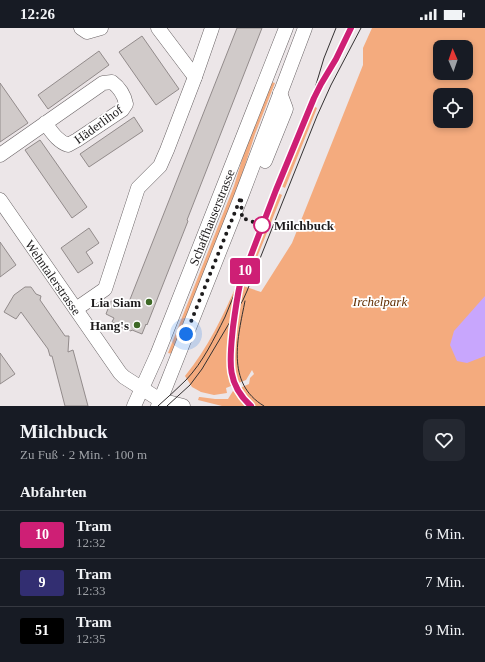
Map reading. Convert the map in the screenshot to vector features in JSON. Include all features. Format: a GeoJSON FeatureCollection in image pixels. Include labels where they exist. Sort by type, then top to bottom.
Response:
{"type":"FeatureCollection","features":[{"type":"Feature","properties":{"kind":"street"},"geometry":{"type":"LineString","coordinates":[[81,28],[86,32],[101,28]]}},
{"type":"Feature","properties":{"kind":"street"},"geometry":{"type":"LineString","coordinates":[[158,28],[195,76]]}},
{"type":"Feature","properties":{"kind":"street"},"geometry":{"type":"LineString","coordinates":[[76,309],[105,289],[138,188],[160,166],[212,28]]}},
{"type":"Feature","properties":{"kind":"street","name":"Schaffhauserstrasse"},"geometry":{"type":"LineString","coordinates":[[134,406],[157,355],[286,28]]}},
{"type":"Feature","properties":{"kind":"street","name":"Schaffhauserstrasse"},"geometry":{"type":"LineString","coordinates":[[159,403],[241,197],[305,28]]}},
{"type":"Feature","properties":{"kind":"street","name":"Häderlihof"},"geometry":{"type":"LineString","coordinates":[[0,155],[45,123],[103,83],[112,82],[119,88],[125,98],[126,104],[122,110],[68,145],[56,138],[45,123]]}},
{"type":"Feature","properties":{"kind":"street","name":"Wehntalerstrasse"},"geometry":{"type":"LineString","coordinates":[[0,200],[120,373],[159,403],[183,406]]}},
{"type":"Feature","properties":{"kind":"green space","name":"Irchelpark"},"geometry":{"type":"Polygon","coordinates":[[[372,28],[485,28],[485,406],[222,406],[198,400],[199,397],[228,399],[233,391],[249,384],[250,378],[254,374],[252,370],[246,380],[226,388],[227,393],[214,395],[201,392],[192,387],[185,376],[208,343],[237,284],[261,292],[292,243],[363,65],[363,48],[372,28]]]}},
{"type":"Feature","properties":{"kind":"green space"},"geometry":{"type":"Polygon","coordinates":[[[271,82],[275,83],[255,134],[241,178],[173,354],[168,353],[234,186],[248,140],[271,82]]]}},
{"type":"Feature","properties":{"kind":"green space"},"geometry":{"type":"Polygon","coordinates":[[[313,106],[317,108],[285,188],[281,186],[313,106]]]}},
{"type":"Feature","properties":{"kind":"green space"},"geometry":{"type":"Polygon","coordinates":[[[278,193],[282,195],[250,275],[247,274],[278,193]]]}},
{"type":"Feature","properties":{"kind":"shaded area"},"geometry":{"type":"Polygon","coordinates":[[[485,296],[485,356],[467,363],[457,361],[450,345],[454,331],[485,296]]]}},
{"type":"Feature","properties":{"kind":"building"},"geometry":{"type":"Polygon","coordinates":[[[237,28],[262,28],[147,325],[146,324],[142,334],[122,328],[122,326],[112,322],[114,318],[106,314],[111,301],[127,307],[237,28]]]}},
{"type":"Feature","properties":{"kind":"building"},"geometry":{"type":"Polygon","coordinates":[[[142,36],[179,89],[156,105],[119,52],[142,36]]]}},
{"type":"Feature","properties":{"kind":"building"},"geometry":{"type":"Polygon","coordinates":[[[99,51],[109,65],[48,109],[38,95],[99,51]]]}},
{"type":"Feature","properties":{"kind":"building"},"geometry":{"type":"Polygon","coordinates":[[[0,83],[28,123],[0,142],[0,83]]]}},
{"type":"Feature","properties":{"kind":"building"},"geometry":{"type":"Polygon","coordinates":[[[134,117],[143,131],[89,167],[80,154],[134,117]]]}},
{"type":"Feature","properties":{"kind":"building"},"geometry":{"type":"Polygon","coordinates":[[[40,140],[87,207],[72,218],[25,150],[40,140]]]}},
{"type":"Feature","properties":{"kind":"building"},"geometry":{"type":"Polygon","coordinates":[[[89,228],[99,243],[86,252],[93,263],[78,273],[61,248],[89,228]]]}},
{"type":"Feature","properties":{"kind":"building"},"geometry":{"type":"Polygon","coordinates":[[[0,242],[16,265],[0,277],[0,242]]]}},
{"type":"Feature","properties":{"kind":"building"},"geometry":{"type":"Polygon","coordinates":[[[25,287],[31,287],[36,294],[41,296],[40,300],[65,336],[69,336],[68,352],[73,350],[88,406],[65,406],[52,356],[50,356],[48,349],[21,312],[16,319],[4,312],[14,295],[25,287]]]}},
{"type":"Feature","properties":{"kind":"building"},"geometry":{"type":"Polygon","coordinates":[[[0,353],[15,374],[0,384],[0,353]]]}},
{"type":"Feature","properties":{"kind":"tram line"},"geometry":{"type":"LineString","coordinates":[[315,88],[324,58],[336,28]]}},
{"type":"Feature","properties":{"kind":"tram line"},"geometry":{"type":"LineString","coordinates":[[158,406],[192,373],[217,334],[314,98],[336,59],[351,28]]}},
{"type":"Feature","properties":{"kind":"tram line","name":"10"},"geometry":{"type":"LineString","coordinates":[[251,406],[239,393],[231,373],[230,358],[237,295],[246,266],[314,98],[336,59],[351,28]]}},
{"type":"Feature","properties":{"kind":"tram line"},"geometry":{"type":"LineString","coordinates":[[167,406],[190,385],[202,369],[243,300],[317,116],[331,85],[361,28]]}},
{"type":"Feature","properties":{"kind":"tram line"},"geometry":{"type":"LineString","coordinates":[[245,301],[238,344],[237,358],[239,372],[244,385],[252,396],[264,406]]}},
{"type":"Feature","properties":{"kind":"tram line"},"geometry":{"type":"LineString","coordinates":[[234,319],[230,366],[236,386],[251,406]]}},
{"type":"Feature","properties":{"kind":"place","name":"Milchbuck"},"geometry":{"type":"Point","coordinates":[262,225]}},
{"type":"Feature","properties":{"kind":"place","name":"Lia Siam"},"geometry":{"type":"Point","coordinates":[149,302]}},
{"type":"Feature","properties":{"kind":"place","name":"Hang's"},"geometry":{"type":"Point","coordinates":[137,325]}},
{"type":"Feature","properties":{"kind":"route"},"geometry":{"type":"LineString","coordinates":[[186,334],[241,197],[242,218],[262,225]]}}]}
